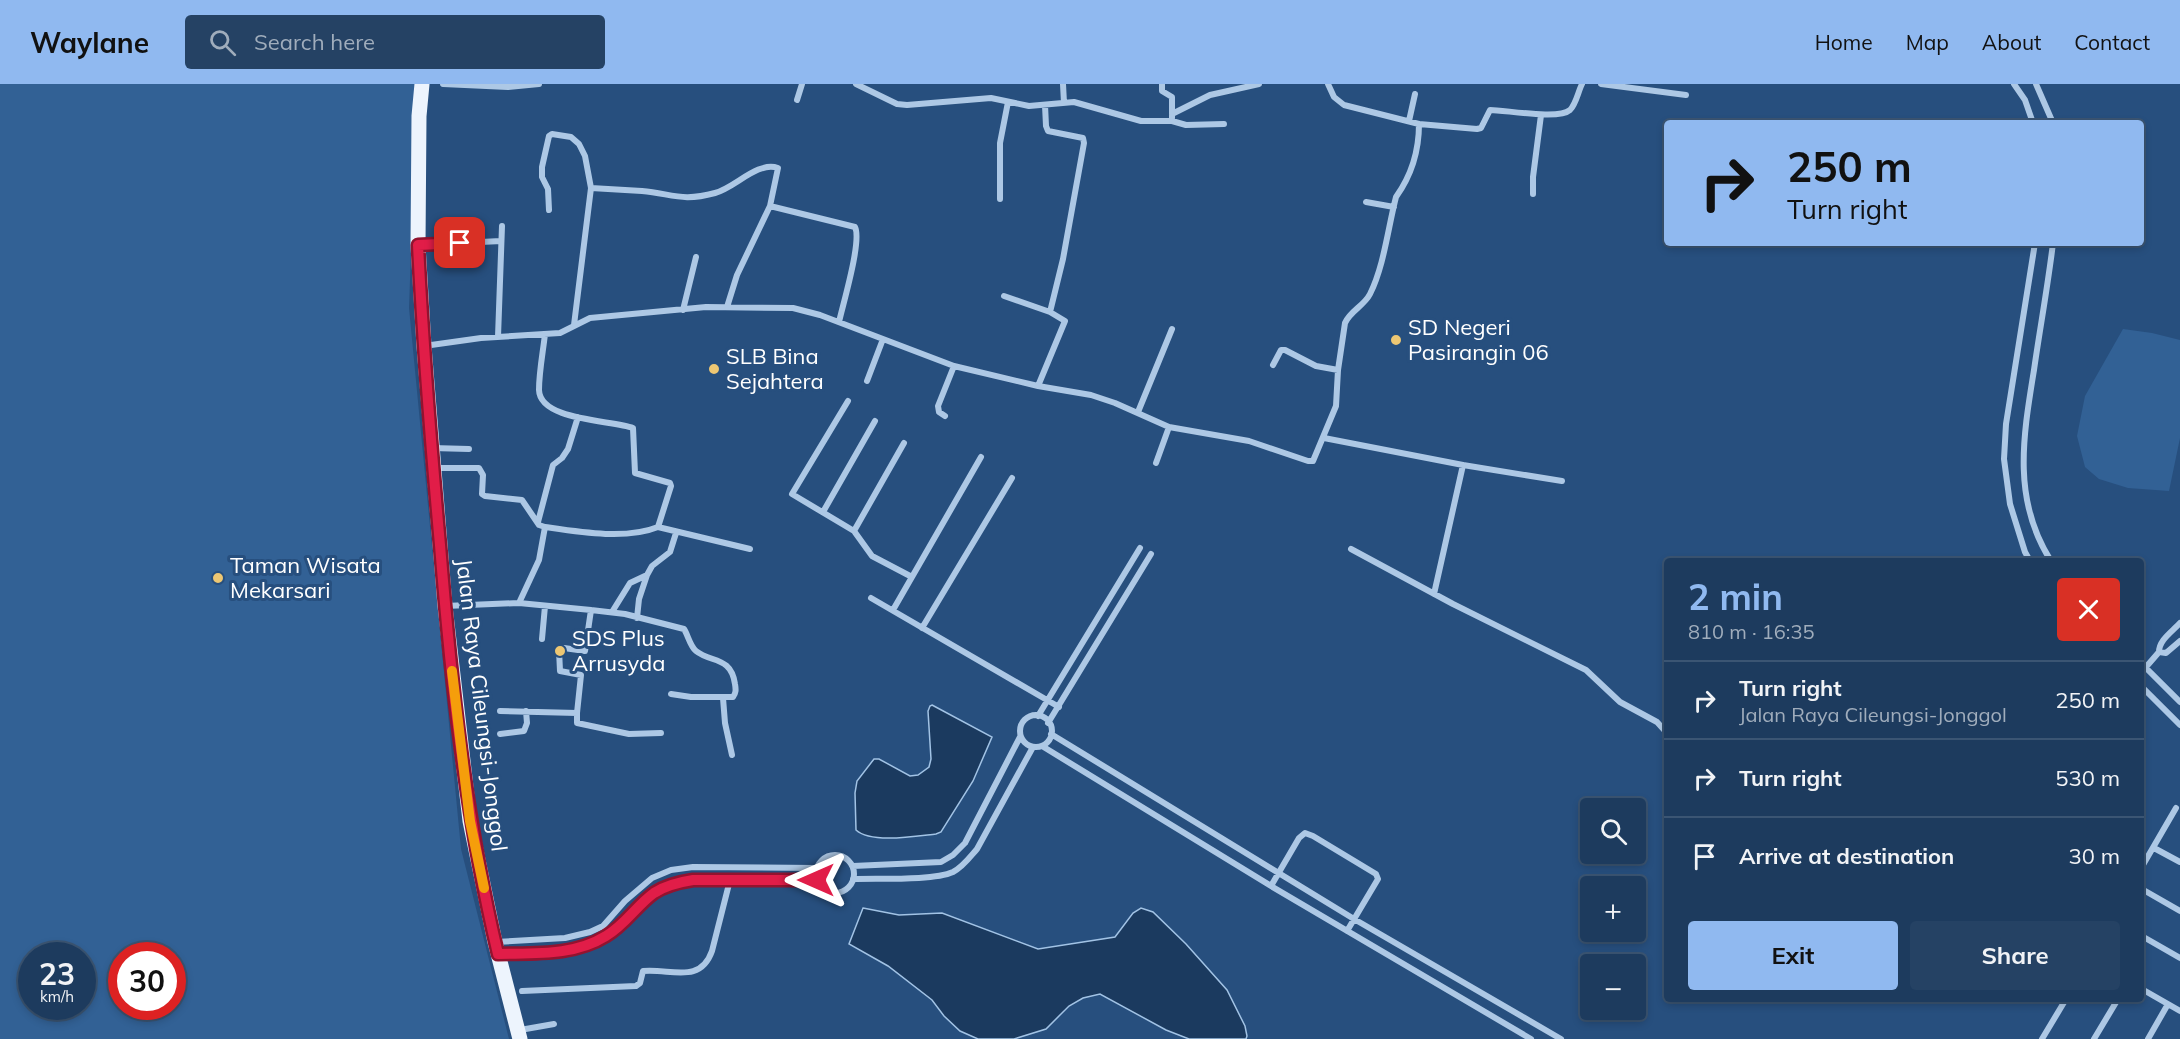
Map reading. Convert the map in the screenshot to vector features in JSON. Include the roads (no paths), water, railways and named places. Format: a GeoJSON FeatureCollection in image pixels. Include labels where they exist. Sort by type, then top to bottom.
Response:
{"type":"FeatureCollection","features":[{"type":"Feature","properties":{"kind":"main road","name":"Jalan Raya Cileungsi-Jonggol"},"geometry":{"type":"LineString","coordinates":[[422,84],[419,116],[418,245],[431,448],[445,606],[470,821],[518,1035]]}},
{"type":"Feature","properties":{"kind":"street"},"geometry":{"type":"LineString","coordinates":[[443,84],[508,87],[539,84]]}},
{"type":"Feature","properties":{"kind":"street"},"geometry":{"type":"LineString","coordinates":[[797,100],[802,84]]}},
{"type":"Feature","properties":{"kind":"street"},"geometry":{"type":"LineString","coordinates":[[856,84],[897,104],[991,98],[1029,106],[1078,102],[1141,121],[1172,118],[1210,95],[1259,84]]}},
{"type":"Feature","properties":{"kind":"street"},"geometry":{"type":"LineString","coordinates":[[1063,84],[1064,103]]}},
{"type":"Feature","properties":{"kind":"street"},"geometry":{"type":"LineString","coordinates":[[1162,84],[1162,91],[1172,97],[1172,118]]}},
{"type":"Feature","properties":{"kind":"street"},"geometry":{"type":"LineString","coordinates":[[1328,84],[1334,97],[1344,105],[1419,124],[1477,129],[1481,128],[1490,110],[1541,115],[1568,112],[1581,84]]}},
{"type":"Feature","properties":{"kind":"street"},"geometry":{"type":"LineString","coordinates":[[1600,84],[1686,95]]}},
{"type":"Feature","properties":{"kind":"street"},"geometry":{"type":"LineString","coordinates":[[2014,84],[2025,100],[2031,120]]}},
{"type":"Feature","properties":{"kind":"street"},"geometry":{"type":"LineString","coordinates":[[2036,84],[2052,120]]}},
{"type":"Feature","properties":{"kind":"street"},"geometry":{"type":"LineString","coordinates":[[1409,121],[1415,94]]}},
{"type":"Feature","properties":{"kind":"street"},"geometry":{"type":"LineString","coordinates":[[1000,199],[1000,143],[1008,102]]}},
{"type":"Feature","properties":{"kind":"street"},"geometry":{"type":"LineString","coordinates":[[1045,105],[1048,131],[1083,138],[1084,143],[1063,258],[1050,312]]}},
{"type":"Feature","properties":{"kind":"street"},"geometry":{"type":"LineString","coordinates":[[1533,194],[1541,115]]}},
{"type":"Feature","properties":{"kind":"street"},"geometry":{"type":"LineString","coordinates":[[1172,118],[1186,124],[1224,124]]}},
{"type":"Feature","properties":{"kind":"street"},"geometry":{"type":"LineString","coordinates":[[424,346],[498,337],[560,333],[590,318],[727,307],[793,308],[839,322],[954,366],[1038,386],[1091,395],[1169,426],[1249,441],[1311,461],[1317,454],[1336,406],[1338,370],[1346,323],[1370,295],[1396,197],[1403,188],[1412,165],[1419,124]]}},
{"type":"Feature","properties":{"kind":"street"},"geometry":{"type":"LineString","coordinates":[[549,210],[548,189],[542,177],[549,136],[552,134],[571,137],[579,144],[585,156],[591,188],[574,325]]}},
{"type":"Feature","properties":{"kind":"street"},"geometry":{"type":"LineString","coordinates":[[591,188],[645,191],[685,199],[720,192],[767,167],[776,167],[779,170],[770,206],[737,275],[727,307]]}},
{"type":"Feature","properties":{"kind":"street"},"geometry":{"type":"LineString","coordinates":[[1366,201],[1394,207]]}},
{"type":"Feature","properties":{"kind":"street"},"geometry":{"type":"LineString","coordinates":[[770,206],[855,227],[858,231],[839,322]]}},
{"type":"Feature","properties":{"kind":"street"},"geometry":{"type":"LineString","coordinates":[[498,337],[502,226]]}},
{"type":"Feature","properties":{"kind":"street"},"geometry":{"type":"LineString","coordinates":[[418,245],[501,241]]}},
{"type":"Feature","properties":{"kind":"street"},"geometry":{"type":"LineString","coordinates":[[2028,558],[2010,504],[2004,459],[2006,424],[2035,246]]}},
{"type":"Feature","properties":{"kind":"street"},"geometry":{"type":"LineString","coordinates":[[2048,558],[2033,523],[2024,484],[2023,440],[2053,246]]}},
{"type":"Feature","properties":{"kind":"street"},"geometry":{"type":"LineString","coordinates":[[683,310],[696,257]]}},
{"type":"Feature","properties":{"kind":"street"},"geometry":{"type":"LineString","coordinates":[[1004,296],[1050,312],[1062,318],[1065,324],[1038,386]]}},
{"type":"Feature","properties":{"kind":"street"},"geometry":{"type":"LineString","coordinates":[[1138,412],[1172,329]]}},
{"type":"Feature","properties":{"kind":"street"},"geometry":{"type":"LineString","coordinates":[[545,334],[540,396],[545,404],[556,411],[633,428],[635,473],[670,483],[671,486],[658,527]]}},
{"type":"Feature","properties":{"kind":"street"},"geometry":{"type":"LineString","coordinates":[[867,381],[883,339]]}},
{"type":"Feature","properties":{"kind":"street"},"geometry":{"type":"LineString","coordinates":[[1273,366],[1281,350],[1285,350],[1317,366],[1338,370]]}},
{"type":"Feature","properties":{"kind":"street"},"geometry":{"type":"LineString","coordinates":[[945,416],[939,412],[938,406],[954,366]]}},
{"type":"Feature","properties":{"kind":"street"},"geometry":{"type":"LineString","coordinates":[[848,401],[792,494],[854,531],[872,556],[912,577]]}},
{"type":"Feature","properties":{"kind":"street"},"geometry":{"type":"LineString","coordinates":[[538,522],[552,469],[568,449],[578,417]]}},
{"type":"Feature","properties":{"kind":"street"},"geometry":{"type":"LineString","coordinates":[[823,512],[875,421]]}},
{"type":"Feature","properties":{"kind":"street"},"geometry":{"type":"LineString","coordinates":[[1156,463],[1169,426]]}},
{"type":"Feature","properties":{"kind":"street"},"geometry":{"type":"LineString","coordinates":[[1324,438],[1463,465],[1562,481]]}},
{"type":"Feature","properties":{"kind":"street"},"geometry":{"type":"LineString","coordinates":[[854,531],[904,442]]}},
{"type":"Feature","properties":{"kind":"street"},"geometry":{"type":"LineString","coordinates":[[431,448],[470,449]]}},
{"type":"Feature","properties":{"kind":"street"},"geometry":{"type":"LineString","coordinates":[[893,610],[981,457]]}},
{"type":"Feature","properties":{"kind":"street"},"geometry":{"type":"LineString","coordinates":[[1434,594],[1463,465]]}},
{"type":"Feature","properties":{"kind":"street"},"geometry":{"type":"LineString","coordinates":[[433,468],[479,468],[483,475],[482,494],[484,496],[522,500],[539,525],[545,527],[609,535],[644,532],[658,527],[750,549]]}},
{"type":"Feature","properties":{"kind":"street"},"geometry":{"type":"LineString","coordinates":[[922,627],[1012,478]]}},
{"type":"Feature","properties":{"kind":"street"},"geometry":{"type":"LineString","coordinates":[[519,603],[539,560],[545,527]]}},
{"type":"Feature","properties":{"kind":"street"},"geometry":{"type":"LineString","coordinates":[[637,618],[639,599],[647,575],[652,566],[670,552],[676,533]]}},
{"type":"Feature","properties":{"kind":"street"},"geometry":{"type":"LineString","coordinates":[[1038,716],[1140,548]]}},
{"type":"Feature","properties":{"kind":"street"},"geometry":{"type":"LineString","coordinates":[[1351,549],[1434,594],[1586,670],[1620,702],[1657,722],[1664,730]]}},
{"type":"Feature","properties":{"kind":"street"},"geometry":{"type":"LineString","coordinates":[[1048,723],[1151,554]]}},
{"type":"Feature","properties":{"kind":"street"},"geometry":{"type":"LineString","coordinates":[[612,612],[630,583],[647,575]]}},
{"type":"Feature","properties":{"kind":"street"},"geometry":{"type":"LineString","coordinates":[[871,598],[1059,707]]}},
{"type":"Feature","properties":{"kind":"street"},"geometry":{"type":"LineString","coordinates":[[445,606],[519,603],[591,609],[684,629],[695,650],[714,657],[729,668],[735,681],[736,693],[733,697],[670,694]]}},
{"type":"Feature","properties":{"kind":"street"},"geometry":{"type":"LineString","coordinates":[[542,639],[545,606]]}},
{"type":"Feature","properties":{"kind":"street"},"geometry":{"type":"LineString","coordinates":[[591,609],[585,651],[564,648],[559,650],[560,670],[581,675],[576,722],[616,733],[661,733]]}},
{"type":"Feature","properties":{"kind":"street"},"geometry":{"type":"LineString","coordinates":[[2159,652],[2163,639],[2180,623]]}},
{"type":"Feature","properties":{"kind":"street"},"geometry":{"type":"LineString","coordinates":[[2144,663],[2159,652],[2166,653],[2180,641]]}},
{"type":"Feature","properties":{"kind":"street"},"geometry":{"type":"LineString","coordinates":[[2144,665],[2180,702]]}},
{"type":"Feature","properties":{"kind":"street"},"geometry":{"type":"LineString","coordinates":[[2144,689],[2180,725]]}},
{"type":"Feature","properties":{"kind":"street"},"geometry":{"type":"LineString","coordinates":[[723,698],[725,723],[732,755]]}},
{"type":"Feature","properties":{"kind":"street"},"geometry":{"type":"LineString","coordinates":[[500,711],[576,713]]}},
{"type":"Feature","properties":{"kind":"street"},"geometry":{"type":"LineString","coordinates":[[500,734],[524,731],[527,723],[526,711]]}},
{"type":"Feature","properties":{"kind":"street"},"geometry":{"type":"LineString","coordinates":[[853,866],[941,862],[953,855],[965,843],[1020,736],[1023,721],[1030,716],[1046,719],[1051,734],[1042,746],[1034,747],[1025,744],[1020,736]]}},
{"type":"Feature","properties":{"kind":"street"},"geometry":{"type":"LineString","coordinates":[[1051,734],[1354,919],[1561,1039]]}},
{"type":"Feature","properties":{"kind":"street"},"geometry":{"type":"LineString","coordinates":[[1042,746],[1271,886],[1531,1039]]}},
{"type":"Feature","properties":{"kind":"street"},"geometry":{"type":"LineString","coordinates":[[854,879],[939,876],[954,871],[965,863],[977,849],[1034,747]]}},
{"type":"Feature","properties":{"kind":"street"},"geometry":{"type":"LineString","coordinates":[[2144,864],[2176,808]]}},
{"type":"Feature","properties":{"kind":"street"},"geometry":{"type":"LineString","coordinates":[[1271,886],[1299,838],[1305,833],[1376,874],[1378,879],[1376,884],[1347,931]]}},
{"type":"Feature","properties":{"kind":"street"},"geometry":{"type":"LineString","coordinates":[[2154,848],[2180,862]]}},
{"type":"Feature","properties":{"kind":"street"},"geometry":{"type":"LineString","coordinates":[[829,855],[835,855],[847,859],[853,866],[854,879],[847,889],[836,893],[824,890],[816,880],[816,868],[821,860],[829,855]]}},
{"type":"Feature","properties":{"kind":"street"},"geometry":{"type":"LineString","coordinates":[[497,948],[590,932],[603,926],[652,878],[671,870],[693,867],[816,868]]}},
{"type":"Feature","properties":{"kind":"street"},"geometry":{"type":"LineString","coordinates":[[497,948],[573,950],[606,936],[631,917],[654,893],[675,883],[693,880],[816,880]]}},
{"type":"Feature","properties":{"kind":"street"},"geometry":{"type":"LineString","coordinates":[[522,991],[636,986],[640,983],[643,971],[686,973],[701,968],[709,961],[730,880]]}},
{"type":"Feature","properties":{"kind":"street"},"geometry":{"type":"LineString","coordinates":[[2144,890],[2180,911]]}},
{"type":"Feature","properties":{"kind":"street"},"geometry":{"type":"LineString","coordinates":[[2144,937],[2180,958]]}},
{"type":"Feature","properties":{"kind":"street"},"geometry":{"type":"LineString","coordinates":[[2144,990],[2180,1011]]}},
{"type":"Feature","properties":{"kind":"street"},"geometry":{"type":"LineString","coordinates":[[2042,1039],[2064,1002]]}},
{"type":"Feature","properties":{"kind":"street"},"geometry":{"type":"LineString","coordinates":[[2094,1039],[2116,1002]]}},
{"type":"Feature","properties":{"kind":"street"},"geometry":{"type":"LineString","coordinates":[[2148,1039],[2168,1004]]}},
{"type":"Feature","properties":{"kind":"street"},"geometry":{"type":"LineString","coordinates":[[518,1035],[554,1024]]}},
{"type":"Feature","properties":{"kind":"place","name":"SD Negeri Pasirangin 06"},"geometry":{"type":"Point","coordinates":[1396,340]}},
{"type":"Feature","properties":{"kind":"place","name":"SLB Bina Sejahtera"},"geometry":{"type":"Point","coordinates":[714,369]}},
{"type":"Feature","properties":{"kind":"place","name":"Taman Wisata Mekarsari"},"geometry":{"type":"Point","coordinates":[218,578]}},
{"type":"Feature","properties":{"kind":"place","name":"SDS Plus Arrusyda"},"geometry":{"type":"Point","coordinates":[560,651]}}]}
